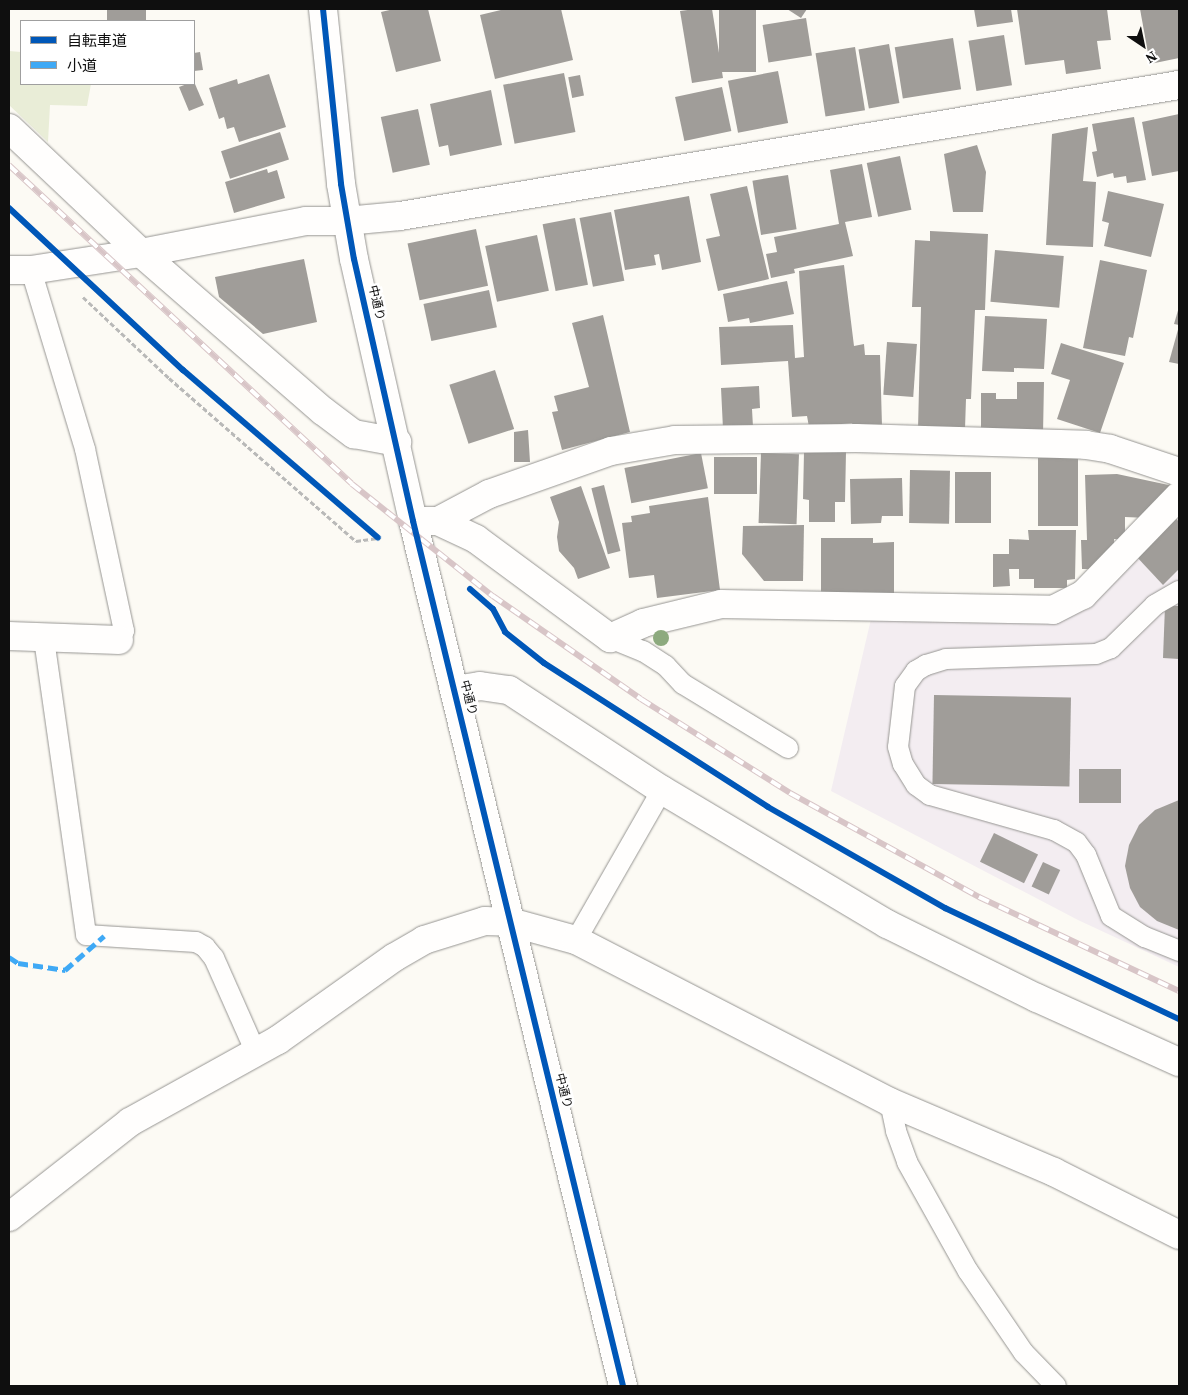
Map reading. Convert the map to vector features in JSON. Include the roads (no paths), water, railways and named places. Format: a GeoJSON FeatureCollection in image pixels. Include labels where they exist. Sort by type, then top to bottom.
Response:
{"type":"FeatureCollection","features":[{"type":"Feature","properties":{"kind":"street","name":"中通り"},"geometry":{"type":"LineString","coordinates":[[323,9],[346,221],[397,442],[425,521],[455,690],[623,1386]]}},
{"type":"Feature","properties":{"kind":"street"},"geometry":{"type":"LineString","coordinates":[[20,270],[141,253],[306,220],[346,221],[400,216],[1179,85]]}},
{"type":"Feature","properties":{"kind":"street"},"geometry":{"type":"LineString","coordinates":[[9,128],[141,253],[323,411],[354,434],[397,442]]}},
{"type":"Feature","properties":{"kind":"street"},"geometry":{"type":"LineString","coordinates":[[425,521],[489,494],[611,451],[692,439],[856,438],[1086,445],[1110,449],[1179,472]]}},
{"type":"Feature","properties":{"kind":"street"},"geometry":{"type":"LineString","coordinates":[[425,521],[476,539],[610,638],[643,624],[722,604],[1053,610],[1083,595],[1179,496]]}},
{"type":"Feature","properties":{"kind":"street"},"geometry":{"type":"LineString","coordinates":[[9,636],[119,640]]}},
{"type":"Feature","properties":{"kind":"street"},"geometry":{"type":"LineString","coordinates":[[455,690],[480,686],[509,690],[662,790],[887,924],[1037,998],[1179,1062]]}},
{"type":"Feature","properties":{"kind":"street"},"geometry":{"type":"LineString","coordinates":[[9,1218],[130,1122],[256,1053],[395,957],[424,940],[485,920],[510,922],[576,940],[890,1102],[1054,1172],[1179,1235]]}},
{"type":"Feature","properties":{"kind":"lane"},"geometry":{"type":"LineString","coordinates":[[20,270],[85,449],[124,631],[119,640]]}},
{"type":"Feature","properties":{"kind":"lane"},"geometry":{"type":"LineString","coordinates":[[1179,591],[1155,605],[1111,648],[1096,654],[946,659],[926,665],[916,671],[905,686],[898,747],[903,764],[916,785],[930,795],[1054,830],[1078,844],[1086,854],[1111,916],[1145,937],[1179,951]]}},
{"type":"Feature","properties":{"kind":"lane"},"geometry":{"type":"LineString","coordinates":[[44,638],[86,936],[196,942],[205,947],[214,958],[256,1053]]}},
{"type":"Feature","properties":{"kind":"lane"},"geometry":{"type":"LineString","coordinates":[[610,638],[643,651],[666,666],[683,684],[788,748]]}},
{"type":"Feature","properties":{"kind":"lane"},"geometry":{"type":"LineString","coordinates":[[576,940],[662,790]]}},
{"type":"Feature","properties":{"kind":"lane"},"geometry":{"type":"LineString","coordinates":[[890,1102],[896,1131],[907,1162],[968,1271],[1024,1353],[1056,1386]]}},
{"type":"Feature","properties":{"kind":"railway"},"geometry":{"type":"LineString","coordinates":[[9,165],[352,484],[493,596],[641,699],[790,793],[979,897],[1179,991]]}}]}
